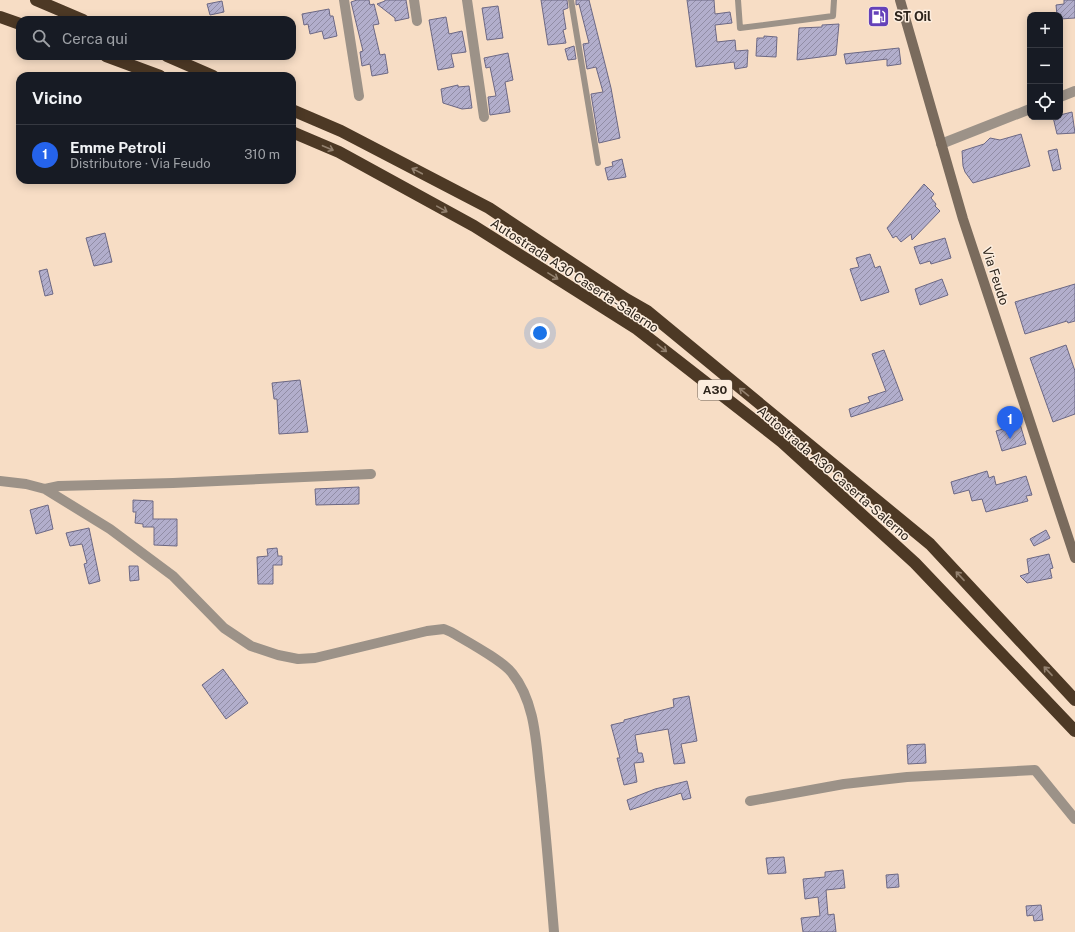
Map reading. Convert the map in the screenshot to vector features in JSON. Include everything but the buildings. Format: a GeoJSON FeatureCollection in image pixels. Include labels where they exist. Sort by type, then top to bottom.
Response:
{"type":"FeatureCollection","features":[{"type":"Feature","properties":{"kind":"highway"},"geometry":{"type":"LineString","coordinates":[[36,0],[74,16]]}},
{"type":"Feature","properties":{"kind":"highway"},"geometry":{"type":"LineString","coordinates":[[0,18],[16,23]]}},
{"type":"Feature","properties":{"kind":"highway"},"geometry":{"type":"LineString","coordinates":[[117,60],[149,72]]}},
{"type":"Feature","properties":{"kind":"highway"},"geometry":{"type":"LineString","coordinates":[[175,60],[204,72]]}},
{"type":"Feature","properties":{"kind":"highway","name":"Autostrada A30 Caserta-Salerno"},"geometry":{"type":"LineString","coordinates":[[296,112],[341,131],[489,208],[626,299],[647,311],[930,544],[1075,700]]}},
{"type":"Feature","properties":{"kind":"highway","name":"Autostrada A30 Caserta-Salerno"},"geometry":{"type":"LineString","coordinates":[[296,134],[339,152],[474,226],[638,329],[782,442],[915,563],[1075,731]]}},
{"type":"Feature","properties":{"kind":"street"},"geometry":{"type":"LineString","coordinates":[[344,0],[359,96]]}},
{"type":"Feature","properties":{"kind":"street"},"geometry":{"type":"LineString","coordinates":[[414,0],[417,20]]}},
{"type":"Feature","properties":{"kind":"street"},"geometry":{"type":"LineString","coordinates":[[468,0],[484,117]]}},
{"type":"Feature","properties":{"kind":"street","name":"Via Feudo"},"geometry":{"type":"LineString","coordinates":[[900,0],[966,227],[1075,558]]}},
{"type":"Feature","properties":{"kind":"street"},"geometry":{"type":"LineString","coordinates":[[1063,96],[1075,91]]}},
{"type":"Feature","properties":{"kind":"street"},"geometry":{"type":"LineString","coordinates":[[941,144],[1027,110]]}},
{"type":"Feature","properties":{"kind":"street"},"geometry":{"type":"LineString","coordinates":[[46,489],[59,486],[173,483],[371,474]]}},
{"type":"Feature","properties":{"kind":"street"},"geometry":{"type":"LineString","coordinates":[[0,481],[26,484],[46,489],[110,529],[173,576],[224,628],[251,646],[298,659],[315,658],[428,631],[444,629],[499,662],[511,672],[527,699],[531,714],[545,824],[554,932]]}},
{"type":"Feature","properties":{"kind":"street"},"geometry":{"type":"LineString","coordinates":[[750,802],[844,784],[907,777],[1035,770],[1075,819]]}},
{"type":"Feature","properties":{"kind":"lane"},"geometry":{"type":"LineString","coordinates":[[571,0],[598,163]]}},
{"type":"Feature","properties":{"kind":"lane"},"geometry":{"type":"LineString","coordinates":[[738,0],[740,28],[833,16],[834,0]]}},
{"type":"Feature","properties":{"kind":"place","name":"ST Oil"},"geometry":{"type":"Point","coordinates":[878,16]}},
{"type":"Feature","properties":{"kind":"place","name":"Emme Petroli"},"geometry":{"type":"Point","coordinates":[1010,439]}}]}
